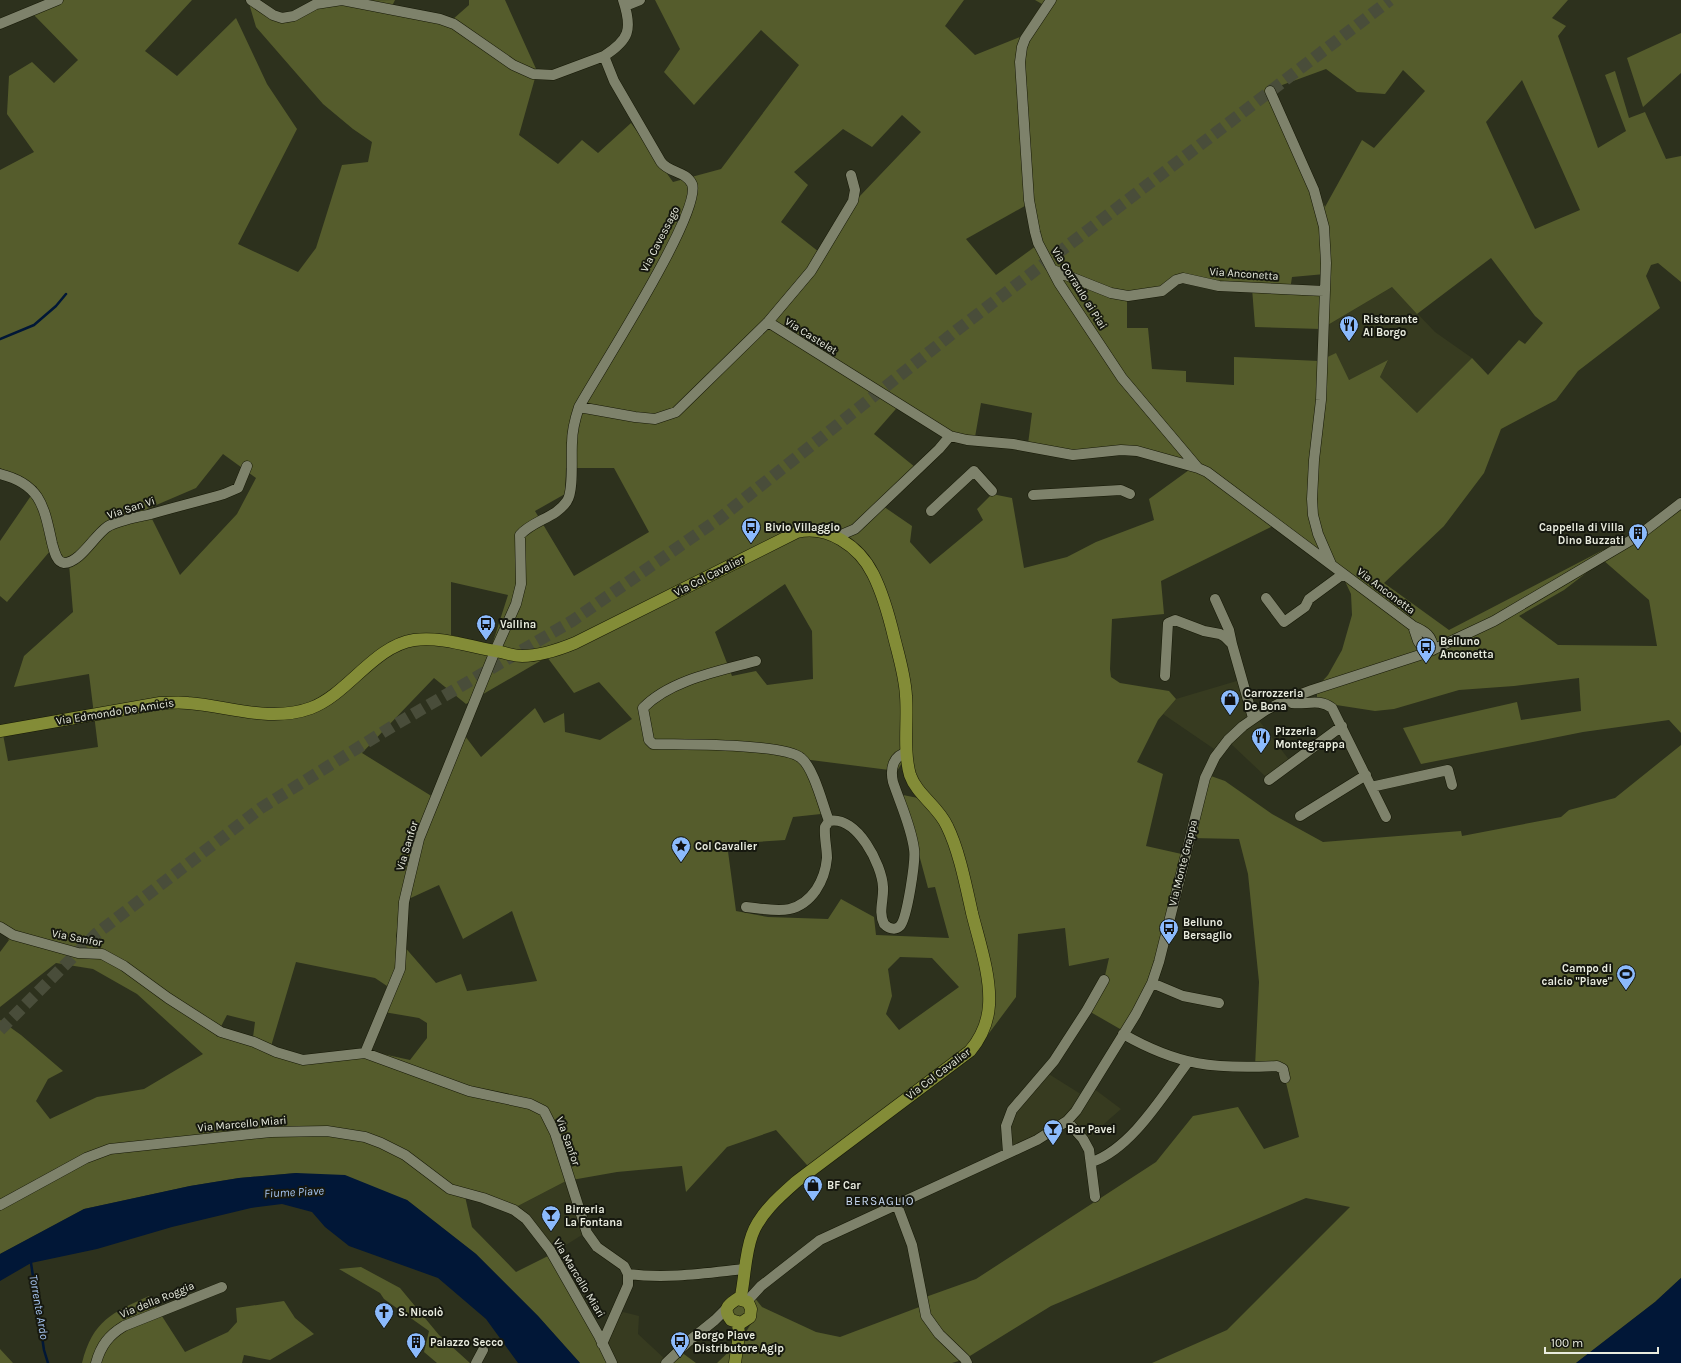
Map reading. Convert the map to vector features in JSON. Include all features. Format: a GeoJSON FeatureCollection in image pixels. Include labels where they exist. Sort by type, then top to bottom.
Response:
{"type":"FeatureCollection","features":[{"type":"Feature","properties":{"kind":"main road","name":"Via Col Cavalier"},"geometry":{"type":"LineString","coordinates":[[495,651],[521,656],[544,654],[561,649],[790,534],[803,530],[825,532],[836,537],[850,547],[868,566],[876,580],[889,617],[904,677],[910,772],[914,783],[943,818],[951,836],[966,886],[987,978],[989,998],[988,1018],[979,1039],[970,1051],[797,1181],[782,1194],[762,1217],[756,1227],[749,1245],[745,1272],[748,1295]]}},
{"type":"Feature","properties":{"kind":"main road","name":"Via Edmondo De Amicis"},"geometry":{"type":"LineString","coordinates":[[0,731],[149,705],[173,703],[193,703],[262,714],[287,714],[299,712],[322,703],[384,654],[405,642],[415,640],[438,640],[495,651]]}},
{"type":"Feature","properties":{"kind":"main road","name":"Via Monte Grappa"},"geometry":{"type":"LineString","coordinates":[[736,1320],[732,1302],[748,1295]]}},
{"type":"Feature","properties":{"kind":"main road"},"geometry":{"type":"LineString","coordinates":[[734,1363],[736,1320],[751,1313],[748,1295]]}},
{"type":"Feature","properties":{"kind":"street"},"geometry":{"type":"LineString","coordinates":[[0,24],[58,0]]}},
{"type":"Feature","properties":{"kind":"street"},"geometry":{"type":"LineString","coordinates":[[251,0],[273,15],[282,18],[294,16],[312,6],[342,0],[440,19],[454,24],[513,65],[533,74],[552,74],[604,56],[623,42],[626,35],[627,19],[624,3],[640,0]]}},
{"type":"Feature","properties":{"kind":"street","name":"Via Corraulo ai Piai"},"geometry":{"type":"LineString","coordinates":[[1051,0],[1022,47],[1020,71],[1026,171],[1032,218],[1038,243],[1059,283],[1122,378],[1198,468]]}},
{"type":"Feature","properties":{"kind":"street","name":"Via Cavessago"},"geometry":{"type":"LineString","coordinates":[[495,651],[513,612],[519,594],[521,572],[520,535],[526,528],[555,514],[567,501],[571,489],[574,422],[579,407],[629,323],[677,236],[691,203],[693,191],[692,185],[687,177],[666,167],[661,162],[614,82],[604,56]]}},
{"type":"Feature","properties":{"kind":"street"},"geometry":{"type":"LineString","coordinates":[[1270,92],[1318,203],[1325,240],[1321,400],[1314,460],[1312,498],[1313,515],[1318,534],[1332,566]]}},
{"type":"Feature","properties":{"kind":"street","name":"Via Castelet"},"geometry":{"type":"LineString","coordinates":[[851,175],[855,190],[852,201],[811,271],[768,322],[950,436],[967,440],[1014,444],[1073,455],[1129,450],[1144,452],[1198,468]]}},
{"type":"Feature","properties":{"kind":"street","name":"Via Anconetta"},"geometry":{"type":"LineString","coordinates":[[1053,270],[1111,293],[1128,296],[1159,292],[1166,289],[1176,280],[1183,278],[1219,286],[1324,291]]}},
{"type":"Feature","properties":{"kind":"street"},"geometry":{"type":"LineString","coordinates":[[579,407],[635,417],[656,419],[676,412],[768,322]]}},
{"type":"Feature","properties":{"kind":"street"},"geometry":{"type":"LineString","coordinates":[[836,537],[855,529],[940,449],[950,436]]}},
{"type":"Feature","properties":{"kind":"street","name":"Via San Vi"},"geometry":{"type":"LineString","coordinates":[[0,474],[23,482],[37,494],[46,518],[55,554],[61,562],[64,563],[71,562],[80,557],[94,539],[108,526],[224,494],[238,488],[247,466]]}},
{"type":"Feature","properties":{"kind":"street","name":"Via Anconetta"},"geometry":{"type":"LineString","coordinates":[[1198,468],[1207,472],[1413,626],[1418,642],[1430,652]]}},
{"type":"Feature","properties":{"kind":"street"},"geometry":{"type":"LineString","coordinates":[[931,510],[974,471],[992,491]]}},
{"type":"Feature","properties":{"kind":"street"},"geometry":{"type":"LineString","coordinates":[[1033,495],[1121,490],[1130,494]]}},
{"type":"Feature","properties":{"kind":"street","name":"Via Monte Grappa"},"geometry":{"type":"LineString","coordinates":[[748,1295],[820,1240],[1037,1140],[1066,1121],[1082,1102],[1152,983],[1159,962],[1205,778],[1215,757],[1228,740],[1253,718],[1288,699],[1430,652],[1494,622],[1638,536],[1681,503]]}},
{"type":"Feature","properties":{"kind":"street","name":"Via Anconetta"},"geometry":{"type":"LineString","coordinates":[[1266,598],[1284,622],[1305,607],[1309,600],[1344,574]]}},
{"type":"Feature","properties":{"kind":"street"},"geometry":{"type":"LineString","coordinates":[[1216,599],[1229,630],[1253,718]]}},
{"type":"Feature","properties":{"kind":"street"},"geometry":{"type":"LineString","coordinates":[[1165,676],[1168,623],[1170,621],[1175,620],[1204,631],[1220,634],[1232,644]]}},
{"type":"Feature","properties":{"kind":"street","name":"Via Sanfor"},"geometry":{"type":"LineString","coordinates":[[366,1053],[400,969],[404,902],[419,839],[495,651]]}},
{"type":"Feature","properties":{"kind":"street"},"geometry":{"type":"LineString","coordinates":[[756,661],[712,672],[682,683],[650,701],[643,708],[649,740],[653,744],[767,748],[792,753],[801,757],[809,767],[829,822]]}},
{"type":"Feature","properties":{"kind":"street"},"geometry":{"type":"LineString","coordinates":[[1288,699],[1292,703],[1317,702],[1327,705],[1334,711],[1386,817]]}},
{"type":"Feature","properties":{"kind":"street"},"geometry":{"type":"LineString","coordinates":[[1269,780],[1342,726]]}},
{"type":"Feature","properties":{"kind":"street"},"geometry":{"type":"LineString","coordinates":[[746,907],[778,911],[792,910],[808,900],[818,888],[823,876],[827,858],[826,825],[829,822],[838,820],[850,826],[866,844],[874,858],[882,880],[882,921],[890,928],[901,925],[905,916],[914,870],[915,850],[893,782],[892,772],[893,764],[897,757],[908,753]]}},
{"type":"Feature","properties":{"kind":"street"},"geometry":{"type":"LineString","coordinates":[[1371,787],[1448,770],[1452,785]]}},
{"type":"Feature","properties":{"kind":"street"},"geometry":{"type":"LineString","coordinates":[[1300,816],[1366,775]]}},
{"type":"Feature","properties":{"kind":"street","name":"Via Sanfor"},"geometry":{"type":"LineString","coordinates":[[0,927],[13,935],[70,951],[102,954],[124,966],[168,998],[222,1032],[254,1042],[276,1052],[303,1060],[366,1053],[469,1091],[530,1104],[544,1111],[555,1133],[587,1233],[597,1247],[622,1264],[628,1274]]}},
{"type":"Feature","properties":{"kind":"street"},"geometry":{"type":"LineString","coordinates":[[1008,1153],[1006,1126],[1012,1110],[1054,1061],[1087,1010],[1104,980]]}},
{"type":"Feature","properties":{"kind":"street"},"geometry":{"type":"LineString","coordinates":[[1152,983],[1183,996],[1219,1003]]}},
{"type":"Feature","properties":{"kind":"street"},"geometry":{"type":"LineString","coordinates":[[1123,1034],[1163,1055],[1188,1062],[1211,1066],[1277,1066],[1283,1070],[1285,1078]]}},
{"type":"Feature","properties":{"kind":"street"},"geometry":{"type":"LineString","coordinates":[[1092,1162],[1111,1153],[1135,1130],[1160,1101],[1188,1062]]}},
{"type":"Feature","properties":{"kind":"street"},"geometry":{"type":"LineString","coordinates":[[1066,1121],[1085,1142],[1089,1150],[1092,1162],[1095,1197]]}},
{"type":"Feature","properties":{"kind":"street","name":"Via Marcello Miari"},"geometry":{"type":"LineString","coordinates":[[0,1205],[86,1158],[110,1149],[271,1132],[327,1131],[365,1137],[405,1155],[450,1189],[483,1198],[514,1210],[526,1219],[550,1250],[612,1363]]}},
{"type":"Feature","properties":{"kind":"street"},"geometry":{"type":"LineString","coordinates":[[897,1205],[912,1245],[926,1316],[938,1334],[965,1359],[967,1363]]}},
{"type":"Feature","properties":{"kind":"street"},"geometry":{"type":"LineString","coordinates":[[602,1344],[628,1285],[628,1274],[650,1277],[745,1272]]}},
{"type":"Feature","properties":{"kind":"street","name":"Via della Roggia"},"geometry":{"type":"LineString","coordinates":[[96,1363],[99,1352],[105,1341],[114,1332],[124,1326],[222,1287]]}},
{"type":"Feature","properties":{"kind":"street","name":"Via Monte Grappa"},"geometry":{"type":"LineString","coordinates":[[666,1363],[688,1341],[715,1320],[736,1320]]}},
{"type":"Feature","properties":{"kind":"street"},"geometry":{"type":"LineString","coordinates":[[476,1363],[483,1350]]}},
{"type":"Feature","properties":{"kind":"shaded area"},"geometry":{"type":"Polygon","coordinates":[[[63,0],[192,0],[145,51],[177,76],[236,18],[267,84],[297,129],[238,244],[298,272],[316,248],[342,165],[368,162],[372,142],[353,129],[323,104],[256,27],[248,0],[269,15],[287,23],[317,1],[395,0],[392,6],[452,20],[469,5],[469,0],[505,0],[537,71],[519,135],[558,164],[582,140],[598,153],[631,123],[673,182],[721,169],[799,65],[761,30],[694,105],[664,72],[680,49],[655,0],[964,0],[945,26],[975,55],[1020,37],[1042,4],[1035,0],[1568,0],[1552,18],[1566,26],[1558,36],[1598,148],[1626,131],[1605,75],[1615,71],[1629,118],[1645,112],[1666,159],[1681,156],[1681,282],[1658,263],[1651,265],[1646,276],[1660,308],[1578,371],[1556,400],[1501,429],[1484,473],[1444,526],[1384,583],[1449,630],[1603,550],[1603,559],[1681,504],[1681,733],[1669,720],[1583,732],[1421,764],[1403,728],[1517,702],[1521,720],[1581,711],[1579,678],[1514,686],[1459,690],[1394,709],[1375,711],[1317,702],[1317,687],[1328,675],[1342,650],[1352,615],[1351,594],[1343,577],[1273,526],[1161,581],[1164,614],[1112,619],[1111,677],[1120,683],[1169,691],[1176,699],[1158,720],[1137,762],[1163,774],[1146,846],[1186,855],[1162,958],[1127,1033],[1087,1010],[1104,980],[1109,958],[1069,966],[1065,928],[1018,934],[1016,997],[981,1044],[814,1173],[776,1130],[727,1147],[686,1192],[682,1166],[617,1172],[566,1181],[514,1208],[464,1192],[472,1227],[516,1272],[550,1255],[614,1363],[580,1363],[538,1316],[476,1254],[407,1200],[296,1173],[239,1178],[190,1186],[84,1209],[0,1254],[0,1020],[21,1035],[63,1071],[48,1079],[36,1101],[50,1119],[97,1097],[144,1089],[203,1054],[137,994],[93,969],[56,963],[0,1007],[0,952],[9,940],[0,928],[0,729],[2,729],[8,761],[98,747],[89,674],[14,687],[24,656],[73,612],[69,564],[50,551],[7,602],[0,596],[0,541],[37,487],[0,468],[0,170],[34,152],[7,114],[9,76],[32,62],[54,83],[78,60],[32,13],[63,0]],[[1326,69],[1274,88],[1325,207],[1362,140],[1374,148],[1425,91],[1403,70],[1385,94],[1357,92],[1326,69]],[[1522,80],[1486,122],[1535,229],[1580,210],[1522,80]],[[902,115],[872,147],[843,129],[794,172],[808,185],[781,222],[819,252],[859,197],[921,132],[902,115]],[[1030,203],[966,239],[996,275],[1040,243],[1030,203]],[[1491,258],[1417,314],[1392,287],[1321,329],[1255,327],[1252,288],[1184,281],[1127,299],[1127,328],[1148,328],[1152,369],[1186,371],[1186,382],[1234,385],[1234,357],[1319,361],[1336,353],[1349,380],[1388,360],[1380,377],[1417,413],[1472,358],[1488,375],[1519,340],[1525,344],[1543,323],[1535,316],[1491,258]],[[1325,274],[1292,277],[1290,290],[1324,292],[1325,274]],[[902,402],[874,434],[915,467],[877,502],[912,526],[910,542],[930,564],[983,520],[977,509],[992,494],[1012,498],[1024,568],[1067,557],[1096,542],[1154,520],[1149,499],[1189,470],[1155,454],[1057,450],[1028,444],[1032,413],[981,403],[975,437],[951,433],[902,402]],[[223,454],[196,488],[147,509],[180,575],[237,514],[256,478],[223,454]],[[566,468],[565,494],[535,511],[574,576],[649,532],[614,468],[566,468]],[[1603,560],[1564,590],[1519,616],[1558,645],[1657,646],[1649,600],[1603,560]],[[451,582],[451,635],[492,645],[508,595],[451,582]],[[785,584],[715,632],[732,676],[756,671],[767,685],[813,679],[812,631],[785,584]],[[547,657],[466,704],[434,678],[362,753],[433,797],[462,732],[481,757],[535,708],[544,723],[564,713],[565,732],[600,740],[632,719],[599,682],[574,693],[547,657]],[[911,748],[897,771],[803,759],[821,814],[793,817],[785,840],[727,844],[736,911],[768,917],[828,919],[841,899],[874,917],[876,935],[949,938],[935,887],[928,888],[903,795],[918,798],[911,748]],[[439,885],[402,902],[396,937],[436,983],[461,974],[467,991],[537,981],[512,911],[463,939],[439,885]],[[900,957],[888,969],[892,996],[886,1014],[899,1030],[959,987],[932,958],[900,957]],[[296,962],[269,1053],[301,1063],[369,1051],[410,1060],[427,1038],[427,1023],[419,1018],[378,1011],[387,986],[375,978],[296,962]],[[227,1015],[216,1036],[252,1045],[255,1022],[227,1015]]]}},
{"type":"Feature","properties":{"kind":"shaded area"},"geometry":{"type":"Polygon","coordinates":[[[1681,33],[1681,73],[1643,107],[1627,58],[1681,33]]]}},
{"type":"Feature","properties":{"kind":"shaded area"},"geometry":{"type":"Polygon","coordinates":[[[1392,287],[1435,332],[1472,358],[1417,413],[1380,377],[1388,361],[1349,380],[1319,361],[1321,329],[1392,287]]]}},
{"type":"Feature","properties":{"kind":"shaded area"},"geometry":{"type":"Polygon","coordinates":[[[1240,680],[1257,718],[1290,761],[1266,777],[1229,742],[1220,753],[1163,714],[1176,699],[1240,680]]]}},
{"type":"Feature","properties":{"kind":"shaded area"},"geometry":{"type":"Polygon","coordinates":[[[1681,745],[1681,1278],[1655,1302],[1576,1363],[1152,1363],[1227,1330],[1350,1207],[1306,1198],[1051,1306],[965,1359],[952,1363],[717,1363],[741,1340],[752,1322],[754,1297],[762,1307],[816,1332],[840,1337],[922,1306],[920,1299],[976,1279],[1156,1162],[1193,1116],[1238,1107],[1264,1149],[1299,1137],[1283,1070],[1255,1067],[1259,982],[1248,874],[1239,839],[1191,838],[1208,775],[1225,781],[1272,814],[1323,842],[1461,831],[1462,836],[1561,817],[1569,810],[1615,798],[1681,745]]]}},
{"type":"Feature","properties":{"kind":"shaded area"},"geometry":{"type":"Polygon","coordinates":[[[1044,1071],[1087,1098],[1093,1088],[1121,1109],[1088,1138],[1080,1137],[1066,1123],[1006,1156],[1006,1120],[1044,1071]]]}},
{"type":"Feature","properties":{"kind":"shaded area"},"geometry":{"type":"Polygon","coordinates":[[[566,1181],[585,1233],[550,1255],[514,1208],[566,1181]]]}},
{"type":"Feature","properties":{"kind":"shaded area"},"geometry":{"type":"Polygon","coordinates":[[[361,1267],[400,1288],[439,1335],[470,1363],[437,1363],[424,1352],[429,1331],[384,1299],[380,1293],[339,1269],[361,1267]]]}},
{"type":"Feature","properties":{"kind":"shaded area"},"geometry":{"type":"Polygon","coordinates":[[[149,1296],[185,1352],[228,1332],[237,1322],[236,1308],[284,1301],[295,1318],[314,1334],[270,1360],[244,1355],[242,1363],[82,1363],[87,1348],[98,1327],[114,1313],[149,1296]]]}},
{"type":"Feature","properties":{"kind":"shaded area"},"geometry":{"type":"Polygon","coordinates":[[[748,1302],[744,1322],[727,1310],[728,1307],[748,1302]]]}},
{"type":"Feature","properties":{"kind":"shaded area"},"geometry":{"type":"Polygon","coordinates":[[[623,1312],[639,1316],[638,1334],[666,1360],[662,1363],[614,1363],[599,1342],[623,1312]]]}},
{"type":"Feature","properties":{"kind":"shaded area"},"geometry":{"type":"Polygon","coordinates":[[[0,1349],[13,1363],[0,1363],[0,1349]]]}},
{"type":"Feature","properties":{"kind":"shaded area"},"geometry":{"type":"Polygon","coordinates":[[[677,1349],[696,1363],[662,1363],[677,1349]]]}},
{"type":"Feature","properties":{"kind":"water","name":"Fiume Piave"},"geometry":{"type":"Polygon","coordinates":[[[296,1173],[345,1175],[407,1200],[476,1254],[538,1316],[580,1363],[518,1363],[486,1319],[438,1278],[349,1246],[325,1227],[312,1212],[282,1204],[251,1208],[172,1227],[97,1249],[31,1263],[0,1281],[0,1254],[84,1209],[190,1186],[239,1178],[296,1173]]]}},
{"type":"Feature","properties":{"kind":"water"},"geometry":{"type":"Polygon","coordinates":[[[1681,1278],[1681,1363],[1576,1363],[1655,1302],[1681,1278]]]}},
{"type":"Feature","properties":{"kind":"waterway"},"geometry":{"type":"LineString","coordinates":[[0,339],[34,325],[56,306],[66,294]]}},
{"type":"Feature","properties":{"kind":"waterway","name":"Torrente Ardo"},"geometry":{"type":"LineString","coordinates":[[29,1262],[31,1263],[44,1350],[48,1363]]}},
{"type":"Feature","properties":{"kind":"tunnel"},"geometry":{"type":"LineString","coordinates":[[0,1030],[96,934],[261,808],[393,726],[572,621],[720,518],[957,330],[1390,0]]}},
{"type":"Feature","properties":{"kind":"place","name":"Ristorante Al Borgo"},"geometry":{"type":"Point","coordinates":[1349,342]}},
{"type":"Feature","properties":{"kind":"place","name":"Bivio Villaggio"},"geometry":{"type":"Point","coordinates":[751,544]}},
{"type":"Feature","properties":{"kind":"place","name":"Cappella di Villa Dino Buzzati"},"geometry":{"type":"Point","coordinates":[1638,550]}},
{"type":"Feature","properties":{"kind":"place","name":"Vallina"},"geometry":{"type":"Point","coordinates":[486,641]}},
{"type":"Feature","properties":{"kind":"place","name":"Belluno Anconetta"},"geometry":{"type":"Point","coordinates":[1426,664]}},
{"type":"Feature","properties":{"kind":"place","name":"Carrozzeria De Bona"},"geometry":{"type":"Point","coordinates":[1230,716]}},
{"type":"Feature","properties":{"kind":"place","name":"Pizzeria Montegrappa"},"geometry":{"type":"Point","coordinates":[1261,754]}},
{"type":"Feature","properties":{"kind":"place","name":"Col Cavalier"},"geometry":{"type":"Point","coordinates":[681,863]}},
{"type":"Feature","properties":{"kind":"place","name":"Belluno Bersaglio"},"geometry":{"type":"Point","coordinates":[1169,945]}},
{"type":"Feature","properties":{"kind":"place","name":"Campo di calcio \"Piave\""},"geometry":{"type":"Point","coordinates":[1626,991]}},
{"type":"Feature","properties":{"kind":"place","name":"Bar Pavei"},"geometry":{"type":"Point","coordinates":[1053,1146]}},
{"type":"Feature","properties":{"kind":"place","name":"BF Car"},"geometry":{"type":"Point","coordinates":[813,1202]}},
{"type":"Feature","properties":{"kind":"place","name":"Birreria La Fontana"},"geometry":{"type":"Point","coordinates":[551,1232]}},
{"type":"Feature","properties":{"kind":"place","name":"S. Nicolò"},"geometry":{"type":"Point","coordinates":[384,1329]}},
{"type":"Feature","properties":{"kind":"place","name":"Borgo Piave Distributore Agip"},"geometry":{"type":"Point","coordinates":[680,1358]}},
{"type":"Feature","properties":{"kind":"place","name":"Palazzo Secco"},"geometry":{"type":"Point","coordinates":[416,1359]}},
{"type":"Feature","properties":{"kind":"district","name":"BERSAGLIO"},"geometry":{"type":"Point","coordinates":[880,1201]}}]}
